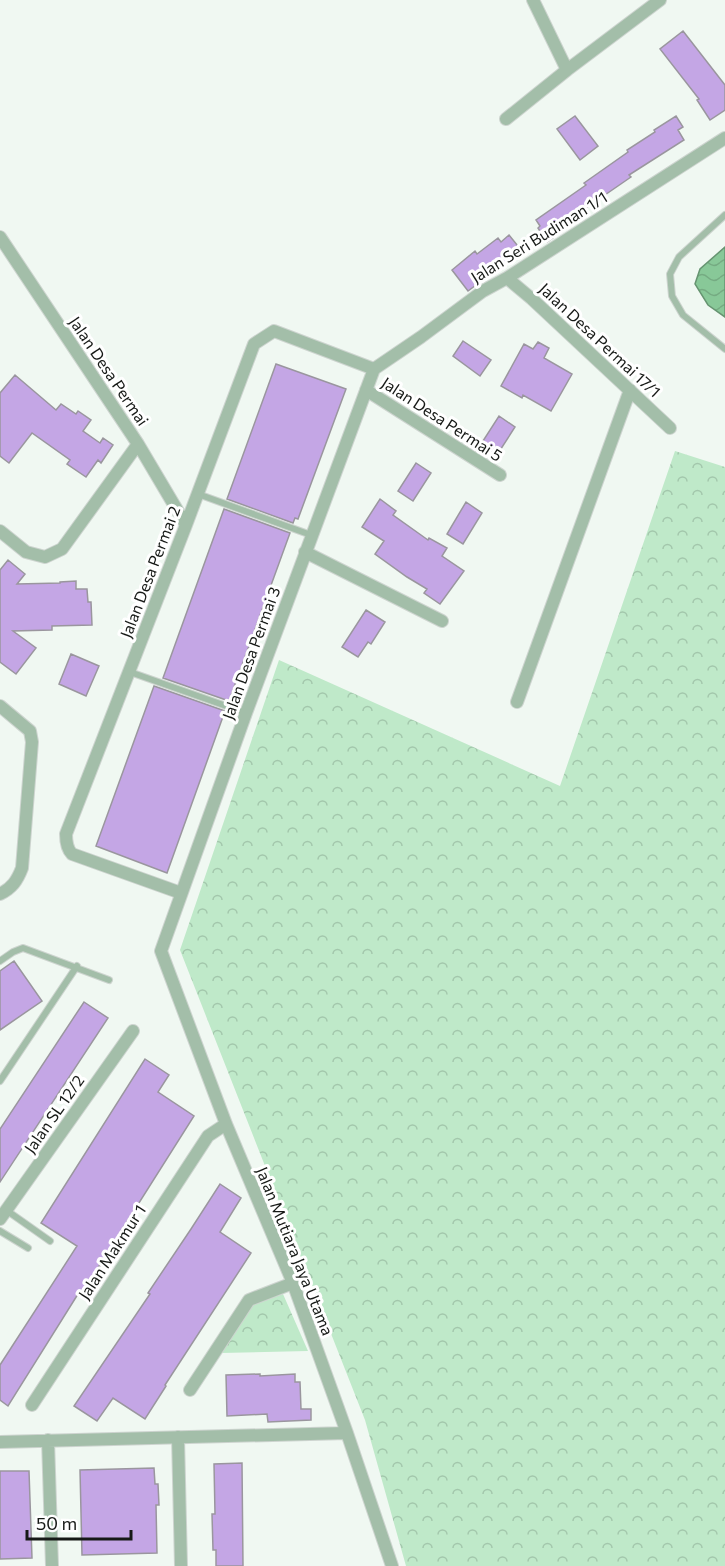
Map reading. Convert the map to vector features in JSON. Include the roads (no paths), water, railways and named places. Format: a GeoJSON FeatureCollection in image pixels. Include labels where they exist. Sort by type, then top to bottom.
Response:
{"type":"FeatureCollection","features":[{"type":"Feature","properties":{"kind":"street"},"geometry":{"type":"LineString","coordinates":[[533,0],[567,70]]}},
{"type":"Feature","properties":{"kind":"street"},"geometry":{"type":"LineString","coordinates":[[506,119],[660,0]]}},
{"type":"Feature","properties":{"kind":"street","name":"Jalan Seri Budiman 1/1"},"geometry":{"type":"LineString","coordinates":[[374,369],[483,291],[507,278],[725,138]]}},
{"type":"Feature","properties":{"kind":"street","name":"Jalan Desa Permai"},"geometry":{"type":"LineString","coordinates":[[0,237],[138,444],[186,525]]}},
{"type":"Feature","properties":{"kind":"street","name":"Jalan Desa Permai 17/1"},"geometry":{"type":"LineString","coordinates":[[507,278],[670,428]]}},
{"type":"Feature","properties":{"kind":"street","name":"Jalan Desa Permai 2"},"geometry":{"type":"LineString","coordinates":[[181,893],[72,854],[67,846],[66,834],[254,344],[274,331],[374,369]]}},
{"type":"Feature","properties":{"kind":"street","name":"Jalan Desa Permai 3"},"geometry":{"type":"LineString","coordinates":[[161,951],[246,713],[374,369]]}},
{"type":"Feature","properties":{"kind":"street","name":"Jalan Desa Permai 5"},"geometry":{"type":"LineString","coordinates":[[366,390],[500,475]]}},
{"type":"Feature","properties":{"kind":"street"},"geometry":{"type":"LineString","coordinates":[[517,702],[630,390]]}},
{"type":"Feature","properties":{"kind":"street"},"geometry":{"type":"LineString","coordinates":[[0,531],[26,552],[45,557],[62,549],[138,444]]}},
{"type":"Feature","properties":{"kind":"street"},"geometry":{"type":"LineString","coordinates":[[305,552],[442,621]]}},
{"type":"Feature","properties":{"kind":"street"},"geometry":{"type":"LineString","coordinates":[[0,706],[30,731],[33,742],[22,868],[14,885],[0,894]]}},
{"type":"Feature","properties":{"kind":"street","name":"Jalan Mutiara Jaya Utama"},"geometry":{"type":"LineString","coordinates":[[161,951],[226,1124],[293,1283],[392,1566]]}},
{"type":"Feature","properties":{"kind":"street","name":"Jalan SL 12/2"},"geometry":{"type":"LineString","coordinates":[[2,1215],[133,1031]]}},
{"type":"Feature","properties":{"kind":"street","name":"Jalan Makmur 1"},"geometry":{"type":"LineString","coordinates":[[32,1405],[208,1136],[226,1124]]}},
{"type":"Feature","properties":{"kind":"street"},"geometry":{"type":"LineString","coordinates":[[190,1390],[249,1300],[293,1283]]}},
{"type":"Feature","properties":{"kind":"street"},"geometry":{"type":"LineString","coordinates":[[0,1442],[347,1433]]}},
{"type":"Feature","properties":{"kind":"street"},"geometry":{"type":"LineString","coordinates":[[178,1437],[181,1566]]}},
{"type":"Feature","properties":{"kind":"street"},"geometry":{"type":"LineString","coordinates":[[48,1440],[52,1566]]}},
{"type":"Feature","properties":{"kind":"lane"},"geometry":{"type":"LineString","coordinates":[[725,215],[679,257],[670,274],[672,296],[683,315],[725,349]]}},
{"type":"Feature","properties":{"kind":"lane"},"geometry":{"type":"LineString","coordinates":[[198,494],[311,536]]}},
{"type":"Feature","properties":{"kind":"lane"},"geometry":{"type":"LineString","coordinates":[[130,672],[246,713]]}},
{"type":"Feature","properties":{"kind":"lane"},"geometry":{"type":"LineString","coordinates":[[0,961],[13,951],[23,948],[77,966],[109,980]]}},
{"type":"Feature","properties":{"kind":"lane"},"geometry":{"type":"LineString","coordinates":[[0,1082],[77,966]]}},
{"type":"Feature","properties":{"kind":"lane"},"geometry":{"type":"LineString","coordinates":[[2,1215],[50,1241]]}},
{"type":"Feature","properties":{"kind":"lane"},"geometry":{"type":"LineString","coordinates":[[0,1231],[28,1248]]}},
{"type":"Feature","properties":{"kind":"water"},"geometry":{"type":"Polygon","coordinates":[[[725,247],[725,317],[708,305],[695,284],[700,269],[725,247]]]}}]}
